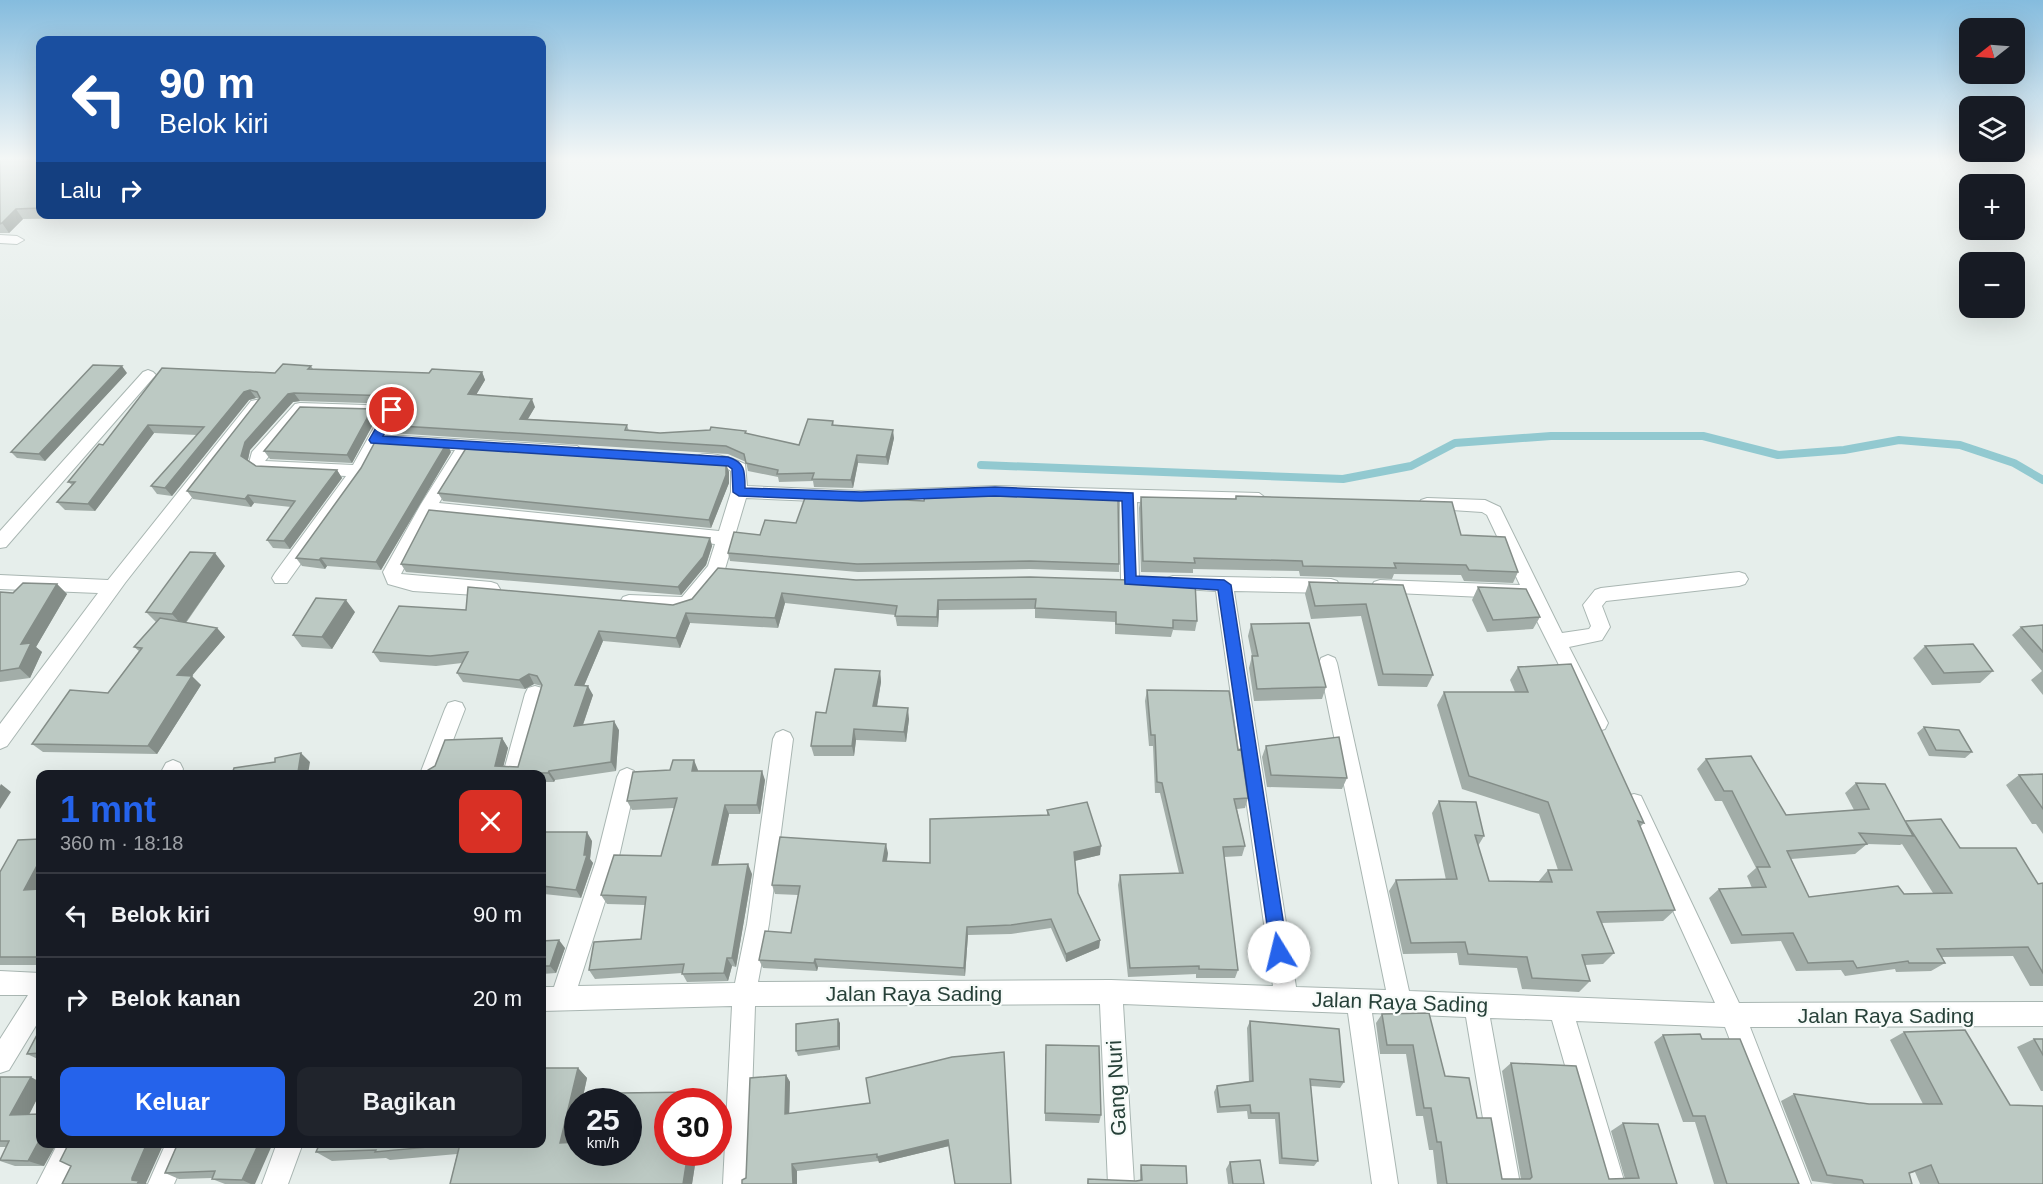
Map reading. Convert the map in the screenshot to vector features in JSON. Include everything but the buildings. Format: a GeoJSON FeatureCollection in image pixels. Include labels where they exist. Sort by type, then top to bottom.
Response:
{"type":"FeatureCollection","features":[{"type":"Feature","properties":{"kind":"street"},"geometry":{"type":"LineString","coordinates":[[0,239],[17,240]]}},
{"type":"Feature","properties":{"kind":"street"},"geometry":{"type":"LineString","coordinates":[[0,542],[148,375]]}},
{"type":"Feature","properties":{"kind":"street"},"geometry":{"type":"LineString","coordinates":[[0,740],[112,587],[256,405]]}},
{"type":"Feature","properties":{"kind":"street"},"geometry":{"type":"LineString","coordinates":[[281,578],[358,471],[392,410],[305,406],[296,411],[258,456],[257,463],[262,466],[358,471]]}},
{"type":"Feature","properties":{"kind":"street"},"geometry":{"type":"LineString","coordinates":[[375,440],[598,453]]}},
{"type":"Feature","properties":{"kind":"street"},"geometry":{"type":"LineString","coordinates":[[467,445],[427,508],[392,572],[396,580],[514,591]]}},
{"type":"Feature","properties":{"kind":"street"},"geometry":{"type":"LineString","coordinates":[[607,600],[684,604],[724,570],[723,538],[739,492],[739,468],[735,464],[681,459]]}},
{"type":"Feature","properties":{"kind":"street"},"geometry":{"type":"LineString","coordinates":[[739,492],[861,497],[995,492],[1274,500]]}},
{"type":"Feature","properties":{"kind":"street"},"geometry":{"type":"LineString","coordinates":[[1128,496],[1130,580]]}},
{"type":"Feature","properties":{"kind":"street"},"geometry":{"type":"LineString","coordinates":[[1405,503],[1476,505],[1494,511],[1604,736]]}},
{"type":"Feature","properties":{"kind":"street"},"geometry":{"type":"LineString","coordinates":[[427,508],[723,538]]}},
{"type":"Feature","properties":{"kind":"street"},"geometry":{"type":"LineString","coordinates":[[1557,641],[1595,635],[1600,627],[1592,605],[1601,595],[1739,579]]}},
{"type":"Feature","properties":{"kind":"street"},"geometry":{"type":"LineString","coordinates":[[1108,580],[1532,592]]}},
{"type":"Feature","properties":{"kind":"street"},"geometry":{"type":"LineString","coordinates":[[0,582],[112,587]]}},
{"type":"Feature","properties":{"kind":"street"},"geometry":{"type":"LineString","coordinates":[[1224,585],[1286,998]]}},
{"type":"Feature","properties":{"kind":"street"},"geometry":{"type":"LineString","coordinates":[[1328,663],[1400,1002]]}},
{"type":"Feature","properties":{"kind":"street"},"geometry":{"type":"LineString","coordinates":[[514,770],[535,694]]}},
{"type":"Feature","properties":{"kind":"street"},"geometry":{"type":"LineString","coordinates":[[432,770],[455,709]]}},
{"type":"Feature","properties":{"kind":"street"},"geometry":{"type":"LineString","coordinates":[[736,1184],[744,994],[758,924],[783,739]]}},
{"type":"Feature","properties":{"kind":"street"},"geometry":{"type":"LineString","coordinates":[[552,999],[607,861],[627,777]]}},
{"type":"Feature","properties":{"kind":"street"},"geometry":{"type":"LineString","coordinates":[[1628,789],[1731,1015],[1784,1140],[1798,1184]]}},
{"type":"Feature","properties":{"kind":"street"},"geometry":{"type":"LineString","coordinates":[[0,983],[36,984]]}},
{"type":"Feature","properties":{"kind":"street","name":"Jalan Raya Sading"},"geometry":{"type":"LineString","coordinates":[[552,999],[744,994],[1112,992],[1731,1015],[2043,1014]]}},
{"type":"Feature","properties":{"kind":"street","name":"Gang Nuri"},"geometry":{"type":"LineString","coordinates":[[1112,992],[1122,1184]]}},
{"type":"Feature","properties":{"kind":"street"},"geometry":{"type":"LineString","coordinates":[[1358,1000],[1385,1184]]}},
{"type":"Feature","properties":{"kind":"street"},"geometry":{"type":"LineString","coordinates":[[0,1061],[36,1004]]}},
{"type":"Feature","properties":{"kind":"street"},"geometry":{"type":"LineString","coordinates":[[1476,1004],[1507,1184]]}},
{"type":"Feature","properties":{"kind":"street"},"geometry":{"type":"LineString","coordinates":[[1560,1007],[1612,1184]]}},
{"type":"Feature","properties":{"kind":"street"},"geometry":{"type":"LineString","coordinates":[[50,1184],[69,1148]]}},
{"type":"Feature","properties":{"kind":"street"},"geometry":{"type":"LineString","coordinates":[[161,1184],[177,1148]]}},
{"type":"Feature","properties":{"kind":"street"},"geometry":{"type":"LineString","coordinates":[[275,1184],[288,1148]]}},
{"type":"Feature","properties":{"kind":"waterway"},"geometry":{"type":"LineString","coordinates":[[981,465],[1343,479],[1411,466],[1455,443],[1551,436],[1703,436],[1778,455],[1844,450],[1899,440],[1960,445],[2014,463],[2043,480]]}},
{"type":"Feature","properties":{"kind":"route"},"geometry":{"type":"LineString","coordinates":[[392,410],[375,440],[728,462],[739,468],[739,492],[861,497],[930,492],[1128,496],[1130,580],[1224,585],[1279,952]]}}]}
